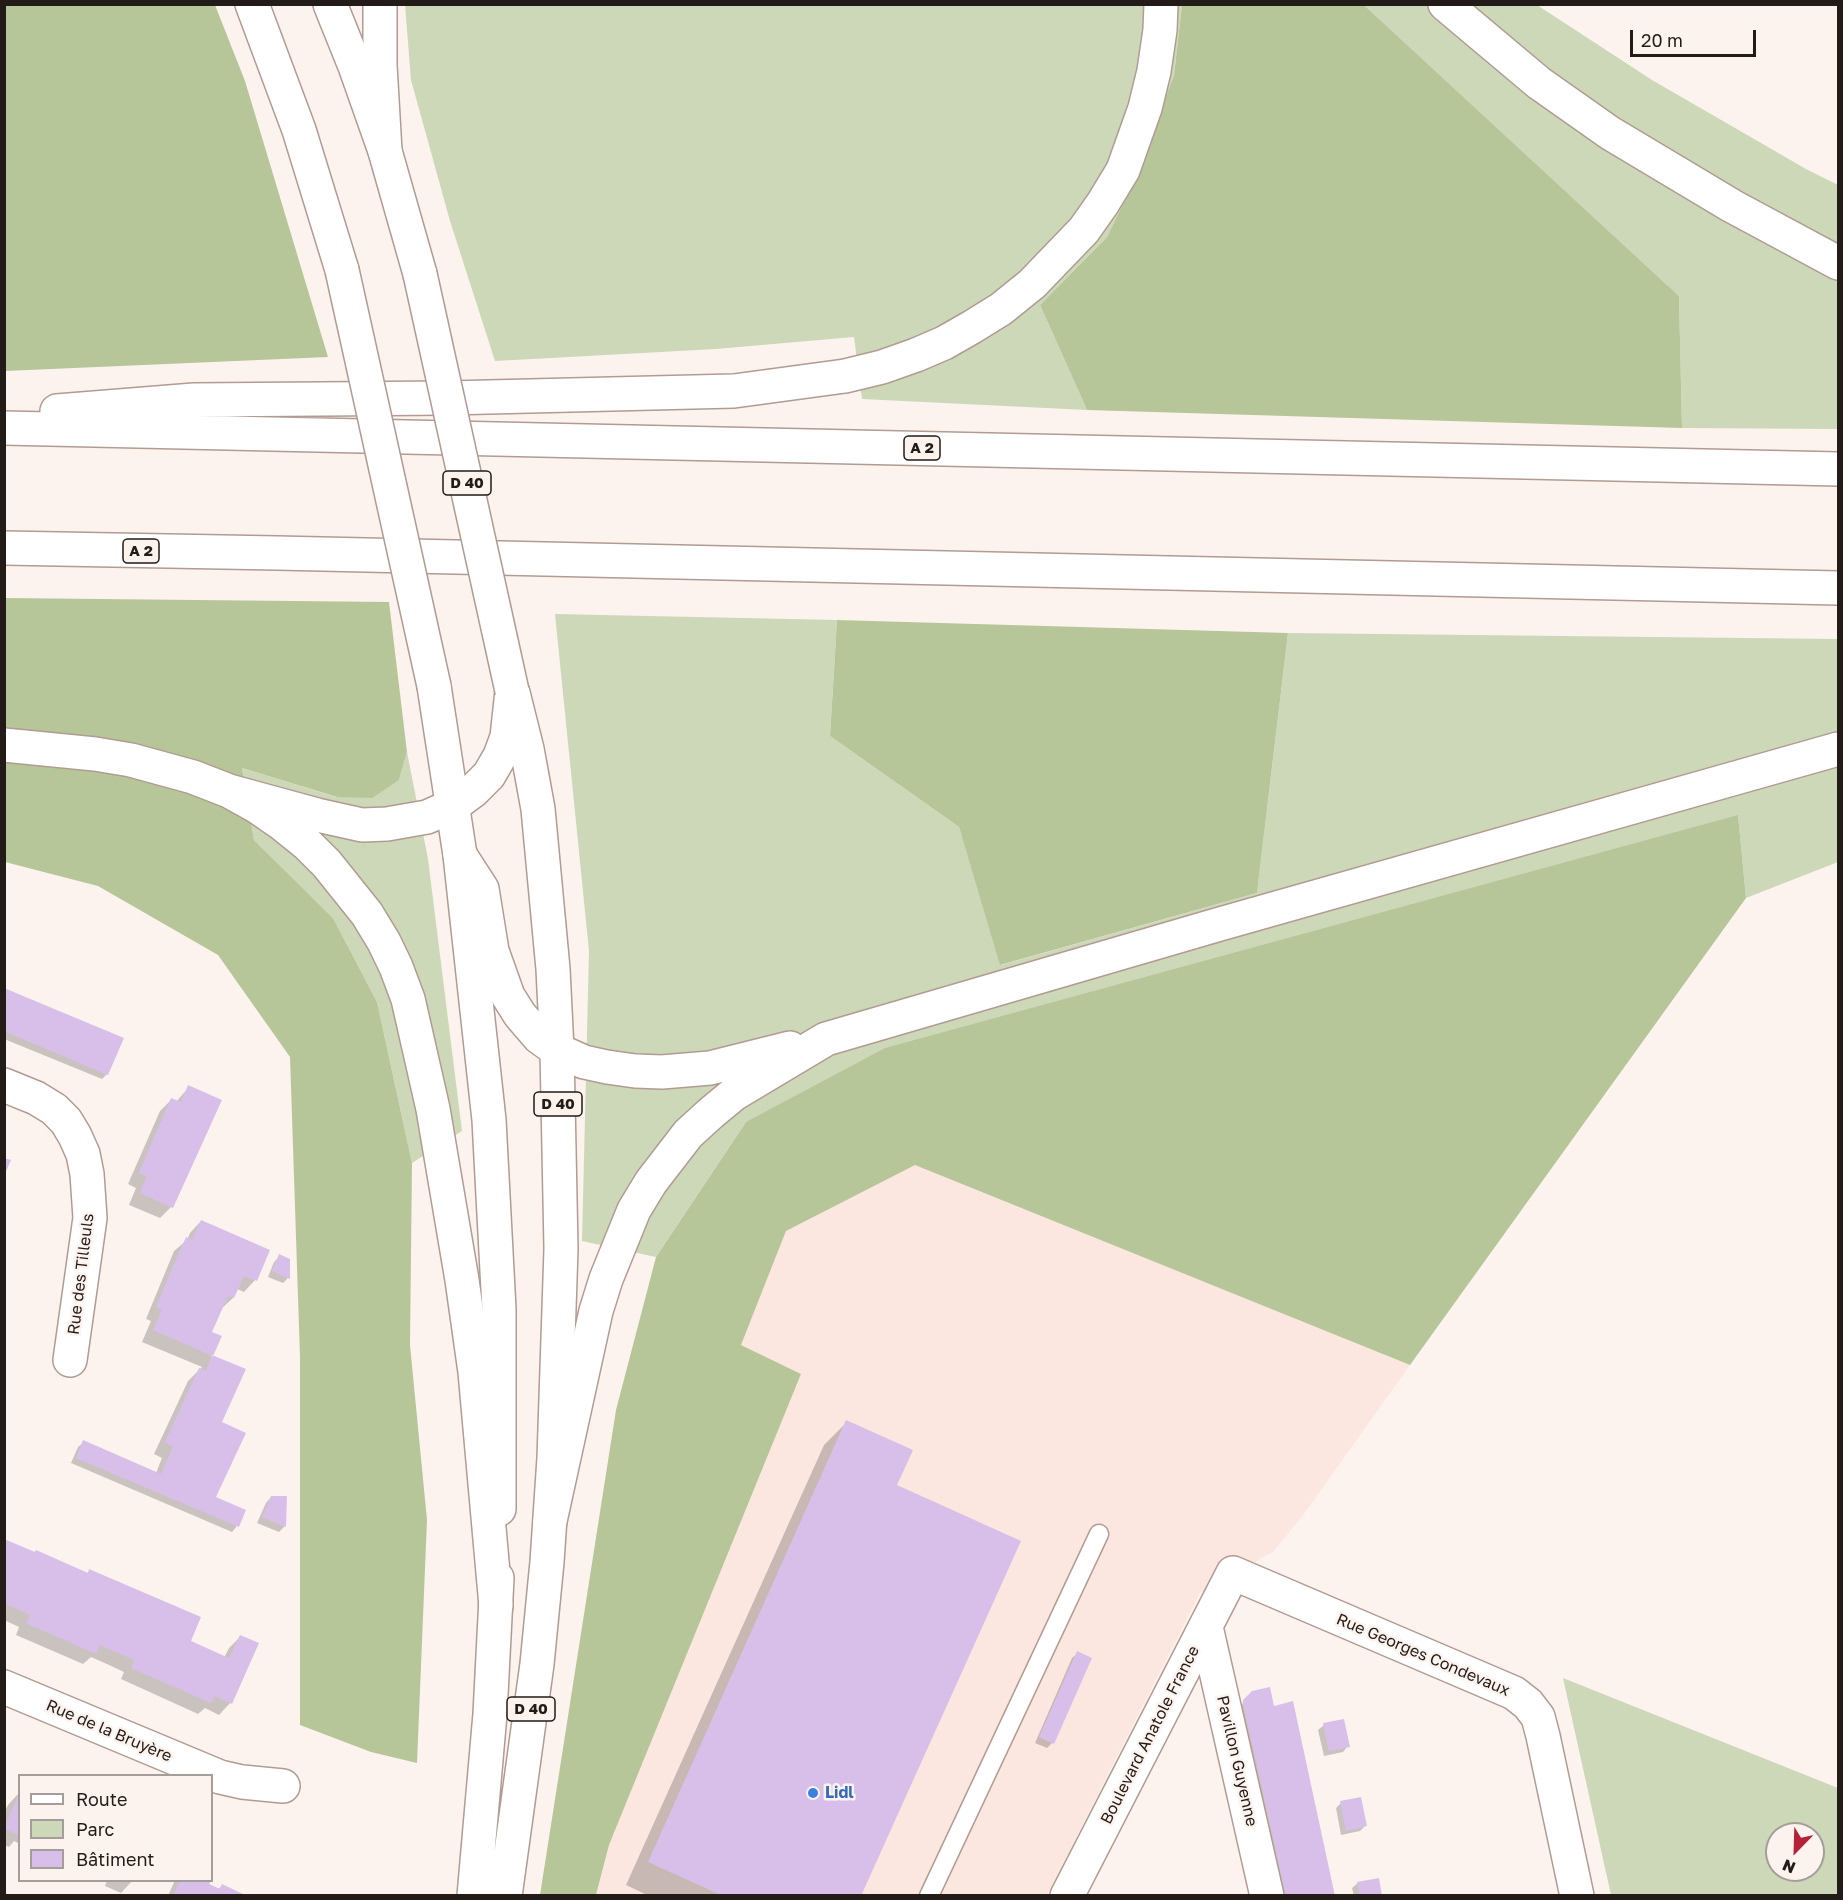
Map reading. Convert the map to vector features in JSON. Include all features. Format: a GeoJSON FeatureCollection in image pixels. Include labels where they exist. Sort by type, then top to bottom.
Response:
{"type":"FeatureCollection","features":[{"type":"Feature","properties":{"kind":"main road","name":"D 40"},"geometry":{"type":"LineString","coordinates":[[252,4],[299,130],[342,270],[434,686],[460,855],[489,1120],[499,1342],[500,1459],[496,1606],[490,1714],[474,1896]]}},
{"type":"Feature","properties":{"kind":"main road","name":"D 40"},"geometry":{"type":"LineString","coordinates":[[330,4],[385,151],[420,274],[512,692],[527,749],[542,844],[553,969],[557,1050],[561,1249],[550,1521],[537,1664],[505,1896]]}},
{"type":"Feature","properties":{"kind":"main road"},"geometry":{"type":"LineString","coordinates":[[380,4],[380,65],[385,151]]}},
{"type":"Feature","properties":{"kind":"main road"},"geometry":{"type":"LineString","coordinates":[[4,416],[194,400],[448,398],[734,391],[844,376],[882,367],[916,355],[972,327],[1001,309],[1032,284],[1084,230],[1103,203],[1123,170],[1145,108],[1154,71],[1161,4]]}},
{"type":"Feature","properties":{"kind":"main road"},"geometry":{"type":"LineString","coordinates":[[1445,4],[1539,83],[1610,133],[1721,200],[1839,263]]}},
{"type":"Feature","properties":{"kind":"main road","name":"A 2"},"geometry":{"type":"LineString","coordinates":[[4,428],[1839,469]]}},
{"type":"Feature","properties":{"kind":"main road","name":"A 2"},"geometry":{"type":"LineString","coordinates":[[4,548],[1839,588]]}},
{"type":"Feature","properties":{"kind":"main road"},"geometry":{"type":"LineString","coordinates":[[4,746],[95,754],[131,760],[317,816],[362,825],[408,821],[427,817],[454,805],[489,775],[500,756],[507,736],[512,692]]}},
{"type":"Feature","properties":{"kind":"main road"},"geometry":{"type":"LineString","coordinates":[[460,855],[482,889],[492,951],[508,996],[539,1038],[557,1050],[584,1062],[635,1071],[662,1072],[710,1068],[826,1039],[1209,927],[1839,749]]}},
{"type":"Feature","properties":{"kind":"main road"},"geometry":{"type":"LineString","coordinates":[[229,791],[282,824],[327,864],[367,914],[384,942],[408,999],[433,1109],[462,1280],[475,1372],[496,1606]]}},
{"type":"Feature","properties":{"kind":"main road"},"geometry":{"type":"LineString","coordinates":[[550,1521],[596,1311],[609,1268],[634,1210],[651,1182],[688,1134],[711,1113],[734,1094],[826,1039]]}},
{"type":"Feature","properties":{"kind":"main road","name":"Rue des Tilleuls"},"geometry":{"type":"LineString","coordinates":[[4,1085],[36,1098],[54,1109],[75,1136],[83,1154],[87,1174],[90,1218],[70,1360]]}},
{"type":"Feature","properties":{"kind":"main road","name":"Boulevard Anatole France"},"geometry":{"type":"LineString","coordinates":[[1067,1896],[1233,1573]]}},
{"type":"Feature","properties":{"kind":"main road","name":"Rue Georges Condevaux"},"geometry":{"type":"LineString","coordinates":[[1233,1573],[1514,1693],[1528,1704],[1538,1717],[1543,1736],[1577,1896]]}},
{"type":"Feature","properties":{"kind":"main road","name":"Pavillon Guyenne"},"geometry":{"type":"LineString","coordinates":[[1206,1627],[1267,1896]]}},
{"type":"Feature","properties":{"kind":"main road","name":"Rue de la Bruyère"},"geometry":{"type":"LineString","coordinates":[[4,1687],[213,1774]]}},
{"type":"Feature","properties":{"kind":"main road","name":"Rue de la Bruyère"},"geometry":{"type":"LineString","coordinates":[[213,1774],[242,1782],[283,1786]]}},
{"type":"Feature","properties":{"kind":"lane"},"geometry":{"type":"LineString","coordinates":[[929,1896],[1099,1534]]}},
{"type":"Feature","properties":{"kind":"shaded area"},"geometry":{"type":"Polygon","coordinates":[[[915,1164],[1410,1365],[1304,1514],[1274,1551],[1200,1593],[1047,1895],[596,1896],[609,1845],[801,1374],[741,1345],[786,1231],[915,1164]]]}},
{"type":"Feature","properties":{"kind":"green space"},"geometry":{"type":"Polygon","coordinates":[[[4,5],[215,5],[245,81],[328,357],[5,371],[4,5]]]}},
{"type":"Feature","properties":{"kind":"green space"},"geometry":{"type":"Polygon","coordinates":[[[405,5],[1182,5],[1174,75],[1135,179],[1107,237],[1040,305],[1087,410],[862,399],[854,337],[716,349],[495,361],[450,221],[411,80],[405,5]]]}},
{"type":"Feature","properties":{"kind":"green space"},"geometry":{"type":"Polygon","coordinates":[[[1182,5],[1364,5],[1679,296],[1682,428],[1087,410],[1040,305],[1107,237],[1135,179],[1174,75],[1182,5]]]}},
{"type":"Feature","properties":{"kind":"green space"},"geometry":{"type":"Polygon","coordinates":[[[1364,5],[1537,5],[1652,80],[1838,185],[1838,429],[1682,428],[1679,296],[1364,5]]]}},
{"type":"Feature","properties":{"kind":"green space"},"geometry":{"type":"Polygon","coordinates":[[[4,598],[389,602],[407,752],[399,780],[372,798],[337,797],[242,768],[254,840],[333,918],[377,1002],[412,1163],[410,1345],[427,1520],[417,1763],[371,1752],[300,1725],[300,1357],[290,1057],[218,955],[98,886],[5,862],[4,598]]]}},
{"type":"Feature","properties":{"kind":"green space"},"geometry":{"type":"Polygon","coordinates":[[[555,614],[837,620],[830,736],[959,827],[1001,965],[1257,893],[1288,633],[1838,639],[1838,862],[1746,898],[1738,816],[746,1122],[656,1257],[582,1241],[589,951],[555,614]]]}},
{"type":"Feature","properties":{"kind":"green space"},"geometry":{"type":"Polygon","coordinates":[[[837,620],[1288,633],[1257,893],[1000,965],[959,827],[830,736],[837,620]]]}},
{"type":"Feature","properties":{"kind":"green space"},"geometry":{"type":"Polygon","coordinates":[[[407,752],[428,859],[462,1131],[412,1163],[377,1002],[333,918],[254,840],[242,768],[336,797],[399,780],[407,752]]]}},
{"type":"Feature","properties":{"kind":"green space"},"geometry":{"type":"Polygon","coordinates":[[[1738,815],[1746,898],[1410,1365],[915,1165],[786,1231],[741,1345],[801,1374],[609,1845],[596,1895],[540,1895],[616,1410],[656,1257],[746,1122],[885,1048],[1738,815]]]}},
{"type":"Feature","properties":{"kind":"green space"},"geometry":{"type":"Polygon","coordinates":[[[1563,1678],[1838,1788],[1838,1895],[1611,1895],[1563,1678]]]}},
{"type":"Feature","properties":{"kind":"building"},"geometry":{"type":"Polygon","coordinates":[[[4,988],[124,1038],[108,1075],[4,1031],[4,988]]]}},
{"type":"Feature","properties":{"kind":"building"},"geometry":{"type":"Polygon","coordinates":[[[188,1085],[222,1100],[173,1208],[140,1193],[147,1176],[139,1173],[171,1098],[181,1102],[188,1085]]]}},
{"type":"Feature","properties":{"kind":"building"},"geometry":{"type":"Polygon","coordinates":[[[4,1158],[11,1160],[4,1176],[4,1158]]]}},
{"type":"Feature","properties":{"kind":"building"},"geometry":{"type":"Polygon","coordinates":[[[201,1220],[270,1250],[257,1281],[244,1276],[234,1298],[228,1296],[212,1332],[222,1336],[213,1356],[153,1330],[162,1310],[156,1307],[171,1271],[186,1237],[192,1240],[201,1220]]]}},
{"type":"Feature","properties":{"kind":"building"},"geometry":{"type":"Polygon","coordinates":[[[279,1254],[290,1259],[290,1279],[272,1271],[279,1254]]]}},
{"type":"Feature","properties":{"kind":"building"},"geometry":{"type":"Polygon","coordinates":[[[212,1355],[246,1369],[222,1422],[246,1433],[216,1497],[246,1510],[239,1527],[76,1458],[83,1440],[161,1474],[173,1447],[165,1442],[199,1368],[206,1371],[212,1355]]]}},
{"type":"Feature","properties":{"kind":"building"},"geometry":{"type":"Polygon","coordinates":[[[846,1420],[913,1450],[897,1485],[1021,1541],[861,1896],[723,1896],[648,1862],[846,1420]]]}},
{"type":"Feature","properties":{"kind":"building"},"geometry":{"type":"Polygon","coordinates":[[[271,1496],[287,1496],[286,1527],[262,1517],[271,1496]]]}},
{"type":"Feature","properties":{"kind":"building"},"geometry":{"type":"Polygon","coordinates":[[[4,1539],[35,1552],[36,1550],[88,1573],[89,1569],[201,1617],[191,1641],[229,1658],[240,1635],[259,1643],[232,1704],[215,1696],[211,1703],[131,1668],[134,1660],[100,1645],[96,1654],[26,1623],[30,1615],[4,1603],[4,1539]]]}},
{"type":"Feature","properties":{"kind":"building"},"geometry":{"type":"Polygon","coordinates":[[[1077,1651],[1092,1658],[1054,1744],[1039,1737],[1077,1651]]]}},
{"type":"Feature","properties":{"kind":"building"},"geometry":{"type":"Polygon","coordinates":[[[1270,1687],[1274,1706],[1293,1701],[1335,1896],[1286,1896],[1243,1702],[1252,1691],[1270,1687]]]}},
{"type":"Feature","properties":{"kind":"building"},"geometry":{"type":"Polygon","coordinates":[[[1344,1719],[1350,1747],[1329,1751],[1323,1723],[1344,1719]]]}},
{"type":"Feature","properties":{"kind":"building"},"geometry":{"type":"Polygon","coordinates":[[[18,1796],[18,1834],[4,1829],[18,1796]]]}},
{"type":"Feature","properties":{"kind":"building"},"geometry":{"type":"Polygon","coordinates":[[[1361,1797],[1367,1826],[1346,1831],[1340,1801],[1361,1797]]]}},
{"type":"Feature","properties":{"kind":"building"},"geometry":{"type":"Polygon","coordinates":[[[1379,1878],[1382,1896],[1360,1896],[1357,1882],[1379,1878]]]}},
{"type":"Feature","properties":{"kind":"building"},"geometry":{"type":"Polygon","coordinates":[[[180,1882],[210,1882],[209,1884],[220,1889],[222,1884],[247,1896],[173,1896],[180,1882]]]}},
{"type":"Feature","properties":{"kind":"place","name":"Lidl"},"geometry":{"type":"Point","coordinates":[813,1793]}}]}
